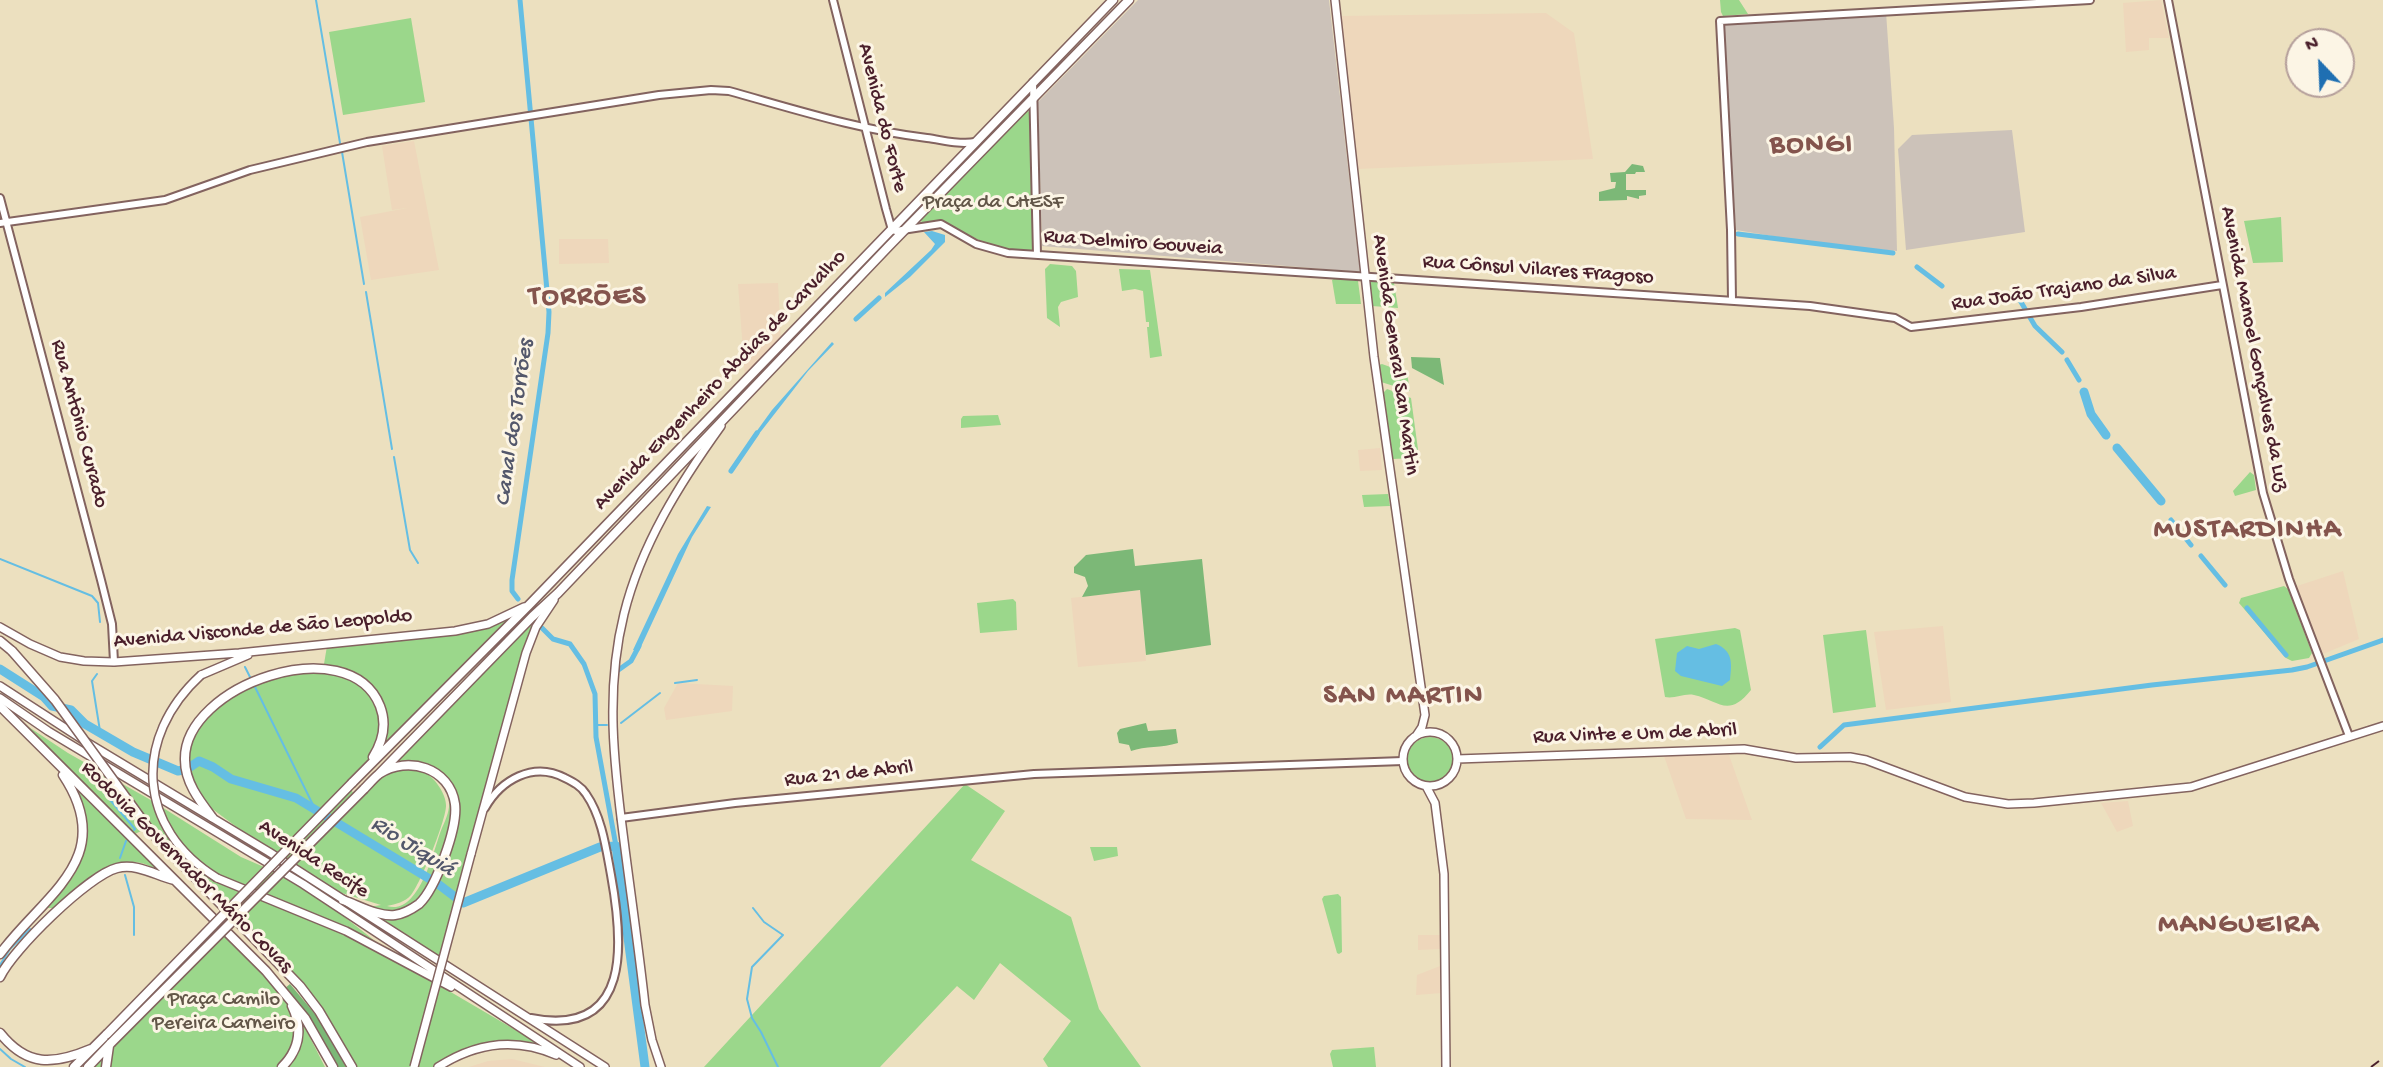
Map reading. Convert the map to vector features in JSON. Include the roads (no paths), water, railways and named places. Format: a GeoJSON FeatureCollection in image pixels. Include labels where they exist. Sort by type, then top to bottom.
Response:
{"type":"FeatureCollection","features":[{"type":"Feature","properties":{"kind":"highway","name":"Avenida Engenheiro Abdias de Carvalho"},"geometry":{"type":"LineString","coordinates":[[74,1067],[531,603],[1113,0]]}},
{"type":"Feature","properties":{"kind":"highway","name":"Avenida Engenheiro Abdias de Carvalho"},"geometry":{"type":"LineString","coordinates":[[88,1067],[558,593],[1129,0]]}},
{"type":"Feature","properties":{"kind":"highway","name":"Rodovia Governador Mário Covas"},"geometry":{"type":"LineString","coordinates":[[0,641],[55,700],[151,832],[300,986],[319,1011],[352,1067]]}},
{"type":"Feature","properties":{"kind":"highway"},"geometry":{"type":"LineString","coordinates":[[212,817],[188,778],[185,758],[188,740],[212,708],[240,689],[281,672],[309,669],[343,672],[365,683],[380,706],[384,729],[379,748],[359,776]]}},
{"type":"Feature","properties":{"kind":"highway","name":"Rodovia Governador Mário Covas"},"geometry":{"type":"LineString","coordinates":[[0,705],[266,971],[312,1028],[333,1067]]}},
{"type":"Feature","properties":{"kind":"highway"},"geometry":{"type":"LineString","coordinates":[[0,954],[67,878],[81,847],[82,827],[75,795],[54,761]]}},
{"type":"Feature","properties":{"kind":"highway"},"geometry":{"type":"LineString","coordinates":[[343,900],[396,915],[414,908],[425,897],[455,821],[453,796],[446,782],[430,769],[413,765],[394,768],[378,775]]}},
{"type":"Feature","properties":{"kind":"highway"},"geometry":{"type":"LineString","coordinates":[[0,976],[23,946],[66,903],[103,874],[118,867],[138,868],[176,880]]}},
{"type":"Feature","properties":{"kind":"highway"},"geometry":{"type":"LineString","coordinates":[[282,1067],[293,1055],[299,1040],[298,1020],[286,994]]}},
{"type":"Feature","properties":{"kind":"highway"},"geometry":{"type":"LineString","coordinates":[[0,1033],[22,1057],[48,1063],[91,1049]]}},
{"type":"Feature","properties":{"kind":"highway"},"geometry":{"type":"LineString","coordinates":[[106,1067],[110,1044]]}},
{"type":"Feature","properties":{"kind":"main road","name":"Avenida General San Martin"},"geometry":{"type":"LineString","coordinates":[[1335,0],[1374,357],[1425,715],[1435,732]]}},
{"type":"Feature","properties":{"kind":"main road"},"geometry":{"type":"LineString","coordinates":[[662,1067],[652,1040],[645,1005],[621,818],[612,712],[615,664],[624,613],[642,563],[680,486],[736,406]]}},
{"type":"Feature","properties":{"kind":"main road","name":"Avenida Engenheiro Abdias de Carvalho"},"geometry":{"type":"LineString","coordinates":[[414,1067],[526,653],[536,627],[558,593]]}},
{"type":"Feature","properties":{"kind":"main road","name":"Avenida Visconde de São Leopoldo"},"geometry":{"type":"LineString","coordinates":[[0,627],[60,657],[114,662],[259,651],[472,629],[509,616],[531,603]]}},
{"type":"Feature","properties":{"kind":"main road"},"geometry":{"type":"LineString","coordinates":[[259,651],[201,676],[179,699],[163,725],[154,753],[152,779],[158,810],[171,837],[197,865],[217,878],[324,921],[384,949],[531,1035]]}},
{"type":"Feature","properties":{"kind":"main road","name":"Avenida Recife"},"geometry":{"type":"LineString","coordinates":[[0,686],[606,1067]]}},
{"type":"Feature","properties":{"kind":"main road","name":"Avenida Recife"},"geometry":{"type":"LineString","coordinates":[[0,698],[48,731],[303,884],[576,1065]]}},
{"type":"Feature","properties":{"kind":"main road"},"geometry":{"type":"LineString","coordinates":[[1425,715],[1422,727],[1404,749],[1402,761],[1410,778],[1426,786],[1435,803],[1444,874],[1446,1067]]}},
{"type":"Feature","properties":{"kind":"main road","name":"Rua Vinte e Um de Abril"},"geometry":{"type":"LineString","coordinates":[[1457,759],[1744,749],[1796,758],[1850,757],[1866,760],[1965,797],[2008,804],[2115,796],[2191,786],[2383,726]]}},
{"type":"Feature","properties":{"kind":"main road"},"geometry":{"type":"LineString","coordinates":[[1416,736],[1435,732],[1451,741],[1457,759],[1454,771],[1440,787],[1435,803]]}},
{"type":"Feature","properties":{"kind":"main road"},"geometry":{"type":"LineString","coordinates":[[1426,786],[1443,783]]}},
{"type":"Feature","properties":{"kind":"main road"},"geometry":{"type":"LineString","coordinates":[[438,1067],[464,1052],[500,1044],[536,1048],[576,1065]]}},
{"type":"Feature","properties":{"kind":"street","name":"Avenida do Forte"},"geometry":{"type":"LineString","coordinates":[[833,0],[892,230]]}},
{"type":"Feature","properties":{"kind":"street"},"geometry":{"type":"LineString","coordinates":[[1732,300],[1720,21],[2090,0]]}},
{"type":"Feature","properties":{"kind":"street","name":"Avenida Manoel Gonçalves da Luz"},"geometry":{"type":"LineString","coordinates":[[2168,0],[2263,493],[2289,579],[2348,736]]}},
{"type":"Feature","properties":{"kind":"street"},"geometry":{"type":"LineString","coordinates":[[1033,81],[1037,255]]}},
{"type":"Feature","properties":{"kind":"street"},"geometry":{"type":"LineString","coordinates":[[3,222],[142,205],[165,200],[250,170],[346,146],[659,95],[725,90],[865,128],[963,144],[975,142]]}},
{"type":"Feature","properties":{"kind":"street"},"geometry":{"type":"LineString","coordinates":[[1024,91],[1033,98]]}},
{"type":"Feature","properties":{"kind":"street","name":"Rua Antônio Curado"},"geometry":{"type":"LineString","coordinates":[[0,198],[3,222],[102,580],[112,624],[114,662]]}},
{"type":"Feature","properties":{"kind":"street","name":"Rua Delmiro Gouveia"},"geometry":{"type":"LineString","coordinates":[[906,230],[941,224],[988,249],[1037,255],[1364,277]]}},
{"type":"Feature","properties":{"kind":"street"},"geometry":{"type":"LineString","coordinates":[[892,230],[906,230]]}},
{"type":"Feature","properties":{"kind":"street","name":"Rua Cônsul Vilares Fragoso"},"geometry":{"type":"LineString","coordinates":[[1364,277],[1810,306],[1895,318],[1911,327]]}},
{"type":"Feature","properties":{"kind":"street","name":"Rua João Trajano da Silva"},"geometry":{"type":"LineString","coordinates":[[1911,327],[2222,285]]}},
{"type":"Feature","properties":{"kind":"street","name":"Rua 21 de Abril"},"geometry":{"type":"LineString","coordinates":[[621,818],[735,803],[990,778],[1080,772],[1402,761]]}},
{"type":"Feature","properties":{"kind":"street"},"geometry":{"type":"LineString","coordinates":[[480,817],[493,796],[512,779],[534,772],[550,772],[575,783],[586,793],[597,813],[605,846],[620,938],[616,972],[607,995],[590,1012],[573,1019],[546,1021],[526,1017]]}},
{"type":"Feature","properties":{"kind":"water"},"geometry":{"type":"Polygon","coordinates":[[[932,231],[945,235],[945,242],[910,277],[885,297],[885,293],[931,250],[935,244],[924,232],[932,231]]]}},
{"type":"Feature","properties":{"kind":"water"},"geometry":{"type":"Polygon","coordinates":[[[832,342],[834,344],[808,371],[755,439],[751,439],[772,410],[832,342]]]}},
{"type":"Feature","properties":{"kind":"water"},"geometry":{"type":"Polygon","coordinates":[[[707,506],[711,507],[692,537],[639,651],[633,650],[678,554],[707,506]]]}},
{"type":"Feature","properties":{"kind":"water"},"geometry":{"type":"Polygon","coordinates":[[[1716,644],[1726,650],[1731,663],[1730,680],[1722,686],[1681,676],[1675,671],[1677,653],[1687,646],[1699,649],[1716,644]]]}},
{"type":"Feature","properties":{"kind":"waterway"},"geometry":{"type":"LineString","coordinates":[[316,0],[340,143]]}},
{"type":"Feature","properties":{"kind":"waterway","name":"Canal dos Torrões"},"geometry":{"type":"LineString","coordinates":[[518,599],[512,591],[512,580],[549,312],[520,0]]}},
{"type":"Feature","properties":{"kind":"waterway"},"geometry":{"type":"LineString","coordinates":[[342,152],[364,284]]}},
{"type":"Feature","properties":{"kind":"waterway"},"geometry":{"type":"LineString","coordinates":[[1738,234],[1893,253]]}},
{"type":"Feature","properties":{"kind":"waterway"},"geometry":{"type":"LineString","coordinates":[[1917,267],[1942,286]]}},
{"type":"Feature","properties":{"kind":"waterway"},"geometry":{"type":"LineString","coordinates":[[2014,290],[2035,326],[2062,352]]}},
{"type":"Feature","properties":{"kind":"waterway"},"geometry":{"type":"LineString","coordinates":[[366,292],[392,449]]}},
{"type":"Feature","properties":{"kind":"waterway"},"geometry":{"type":"LineString","coordinates":[[856,319],[879,298]]}},
{"type":"Feature","properties":{"kind":"waterway"},"geometry":{"type":"LineString","coordinates":[[2067,360],[2079,380]]}},
{"type":"Feature","properties":{"kind":"waterway"},"geometry":{"type":"LineString","coordinates":[[2084,392],[2091,414],[2106,435]]}},
{"type":"Feature","properties":{"kind":"waterway"},"geometry":{"type":"LineString","coordinates":[[731,471],[757,433]]}},
{"type":"Feature","properties":{"kind":"waterway"},"geometry":{"type":"LineString","coordinates":[[2117,448],[2161,501]]}},
{"type":"Feature","properties":{"kind":"waterway"},"geometry":{"type":"LineString","coordinates":[[394,457],[410,550],[418,563]]}},
{"type":"Feature","properties":{"kind":"waterway"},"geometry":{"type":"LineString","coordinates":[[2171,520],[2191,545]]}},
{"type":"Feature","properties":{"kind":"waterway"},"geometry":{"type":"LineString","coordinates":[[2201,556],[2225,585]]}},
{"type":"Feature","properties":{"kind":"waterway"},"geometry":{"type":"LineString","coordinates":[[0,559],[92,596],[98,603],[100,622]]}},
{"type":"Feature","properties":{"kind":"waterway"},"geometry":{"type":"LineString","coordinates":[[2247,608],[2286,655]]}},
{"type":"Feature","properties":{"kind":"waterway"},"geometry":{"type":"LineString","coordinates":[[542,628],[553,639],[570,644],[584,664],[595,694],[596,737],[616,846]]}},
{"type":"Feature","properties":{"kind":"waterway"},"geometry":{"type":"LineString","coordinates":[[1820,747],[1844,725],[2152,685],[2292,670],[2383,640]]}},
{"type":"Feature","properties":{"kind":"waterway"},"geometry":{"type":"LineString","coordinates":[[617,671],[631,661],[639,646]]}},
{"type":"Feature","properties":{"kind":"waterway"},"geometry":{"type":"LineString","coordinates":[[245,667],[251,679]]}},
{"type":"Feature","properties":{"kind":"waterway","name":"Rio Jiquiá"},"geometry":{"type":"LineString","coordinates":[[0,669],[44,697],[52,706],[71,710],[85,724],[133,752],[178,771],[199,761],[231,779],[296,798],[438,884],[463,903],[600,847],[616,846],[645,1067]]}},
{"type":"Feature","properties":{"kind":"waterway"},"geometry":{"type":"LineString","coordinates":[[97,674],[92,681],[100,731]]}},
{"type":"Feature","properties":{"kind":"waterway"},"geometry":{"type":"LineString","coordinates":[[675,683],[697,680]]}},
{"type":"Feature","properties":{"kind":"waterway"},"geometry":{"type":"LineString","coordinates":[[255,687],[315,809]]}},
{"type":"Feature","properties":{"kind":"waterway"},"geometry":{"type":"LineString","coordinates":[[621,723],[660,693]]}},
{"type":"Feature","properties":{"kind":"waterway"},"geometry":{"type":"LineString","coordinates":[[596,725],[607,725]]}},
{"type":"Feature","properties":{"kind":"waterway"},"geometry":{"type":"LineString","coordinates":[[105,794],[134,830]]}},
{"type":"Feature","properties":{"kind":"waterway"},"geometry":{"type":"LineString","coordinates":[[120,858],[126,841]]}},
{"type":"Feature","properties":{"kind":"waterway"},"geometry":{"type":"LineString","coordinates":[[125,875],[134,907],[134,935]]}},
{"type":"Feature","properties":{"kind":"waterway"},"geometry":{"type":"LineString","coordinates":[[753,908],[764,922],[783,935],[752,967],[747,999],[752,1018],[778,1067]]}},
{"type":"Feature","properties":{"kind":"waterway"},"geometry":{"type":"LineString","coordinates":[[0,965],[10,949],[30,929]]}},
{"type":"Feature","properties":{"kind":"waterway"},"geometry":{"type":"LineString","coordinates":[[0,1049],[25,1067]]}},
{"type":"Feature","properties":{"kind":"railway"},"geometry":{"type":"LineString","coordinates":[[2371,1067],[2383,1058]]}},
{"type":"Feature","properties":{"kind":"district","name":"BONGI"},"geometry":{"type":"Point","coordinates":[1812,147]}},
{"type":"Feature","properties":{"kind":"district","name":"TORRÕES"},"geometry":{"type":"Point","coordinates":[588,299]}},
{"type":"Feature","properties":{"kind":"district","name":"MUSTARDINHA"},"geometry":{"type":"Point","coordinates":[2248,532]}},
{"type":"Feature","properties":{"kind":"district","name":"SAN MARTIN"},"geometry":{"type":"Point","coordinates":[1404,698]}},
{"type":"Feature","properties":{"kind":"district","name":"MANGUEIRA"},"geometry":{"type":"Point","coordinates":[2239,927]}},
{"type":"Feature","properties":{"kind":"park label","name":"Praça da CHESF"},"geometry":{"type":"Point","coordinates":[993,204]}},
{"type":"Feature","properties":{"kind":"park label","name":"Praça Camilo Pereira Carneiro"},"geometry":{"type":"Point","coordinates":[224,1013]}}]}
